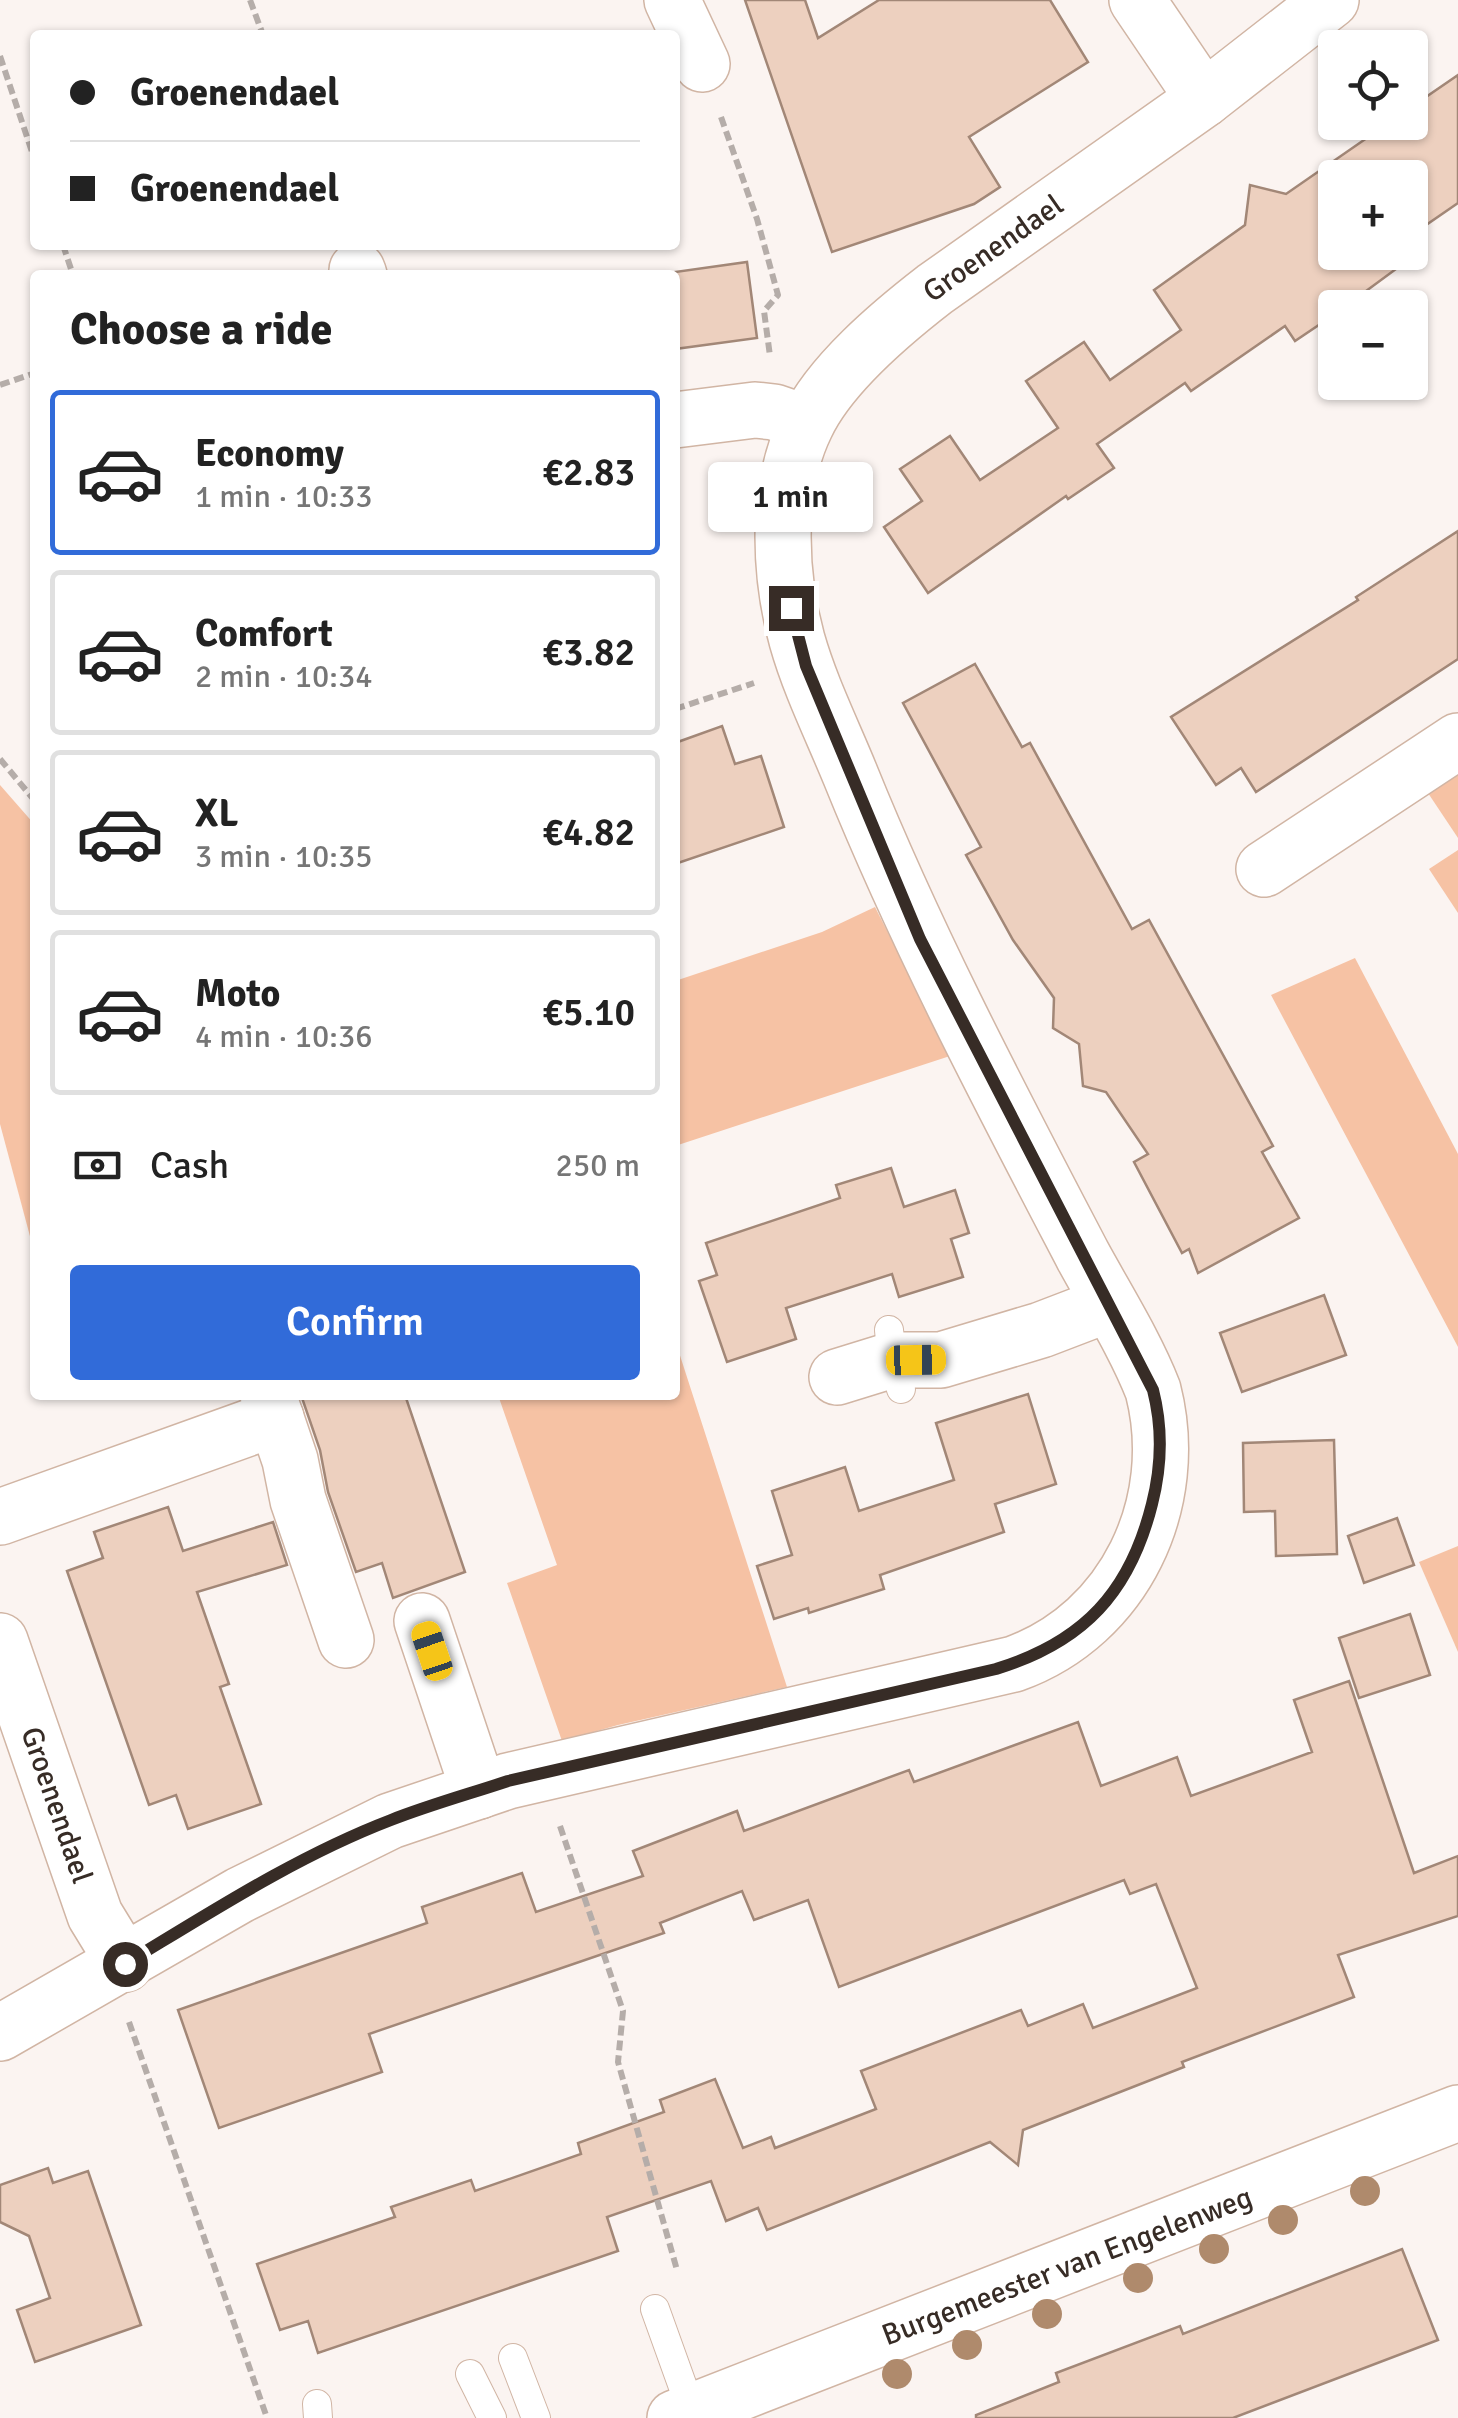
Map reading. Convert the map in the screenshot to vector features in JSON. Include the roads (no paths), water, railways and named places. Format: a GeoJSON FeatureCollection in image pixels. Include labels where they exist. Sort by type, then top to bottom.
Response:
{"type":"FeatureCollection","features":[{"type":"Feature","properties":{"kind":"street"},"geometry":{"type":"LineString","coordinates":[[672,0],[702,64]]}},
{"type":"Feature","properties":{"kind":"street"},"geometry":{"type":"LineString","coordinates":[[1136,0],[1204,99]]}},
{"type":"Feature","properties":{"kind":"street","name":"Groenendael"},"geometry":{"type":"LineString","coordinates":[[0,2033],[240,1895],[390,1820],[545,1772],[996,1669],[1036,1656],[1085,1623],[1112,1596],[1136,1554],[1154,1496],[1160,1456],[1159,1415],[1153,1390],[920,939],[802,653],[791,608],[784,530],[790,476],[785,418],[856,360],[913,306],[1204,99],[1331,0]]}},
{"type":"Feature","properties":{"kind":"street"},"geometry":{"type":"LineString","coordinates":[[680,420],[785,418]]}},
{"type":"Feature","properties":{"kind":"street"},"geometry":{"type":"LineString","coordinates":[[1264,869],[1458,741]]}},
{"type":"Feature","properties":{"kind":"street"},"geometry":{"type":"LineString","coordinates":[[831,1377],[894,1360],[941,1360],[1041,1330],[1109,1304]]}},
{"type":"Feature","properties":{"kind":"street"},"geometry":{"type":"LineString","coordinates":[[0,1517],[272,1406],[298,1500],[346,1640]]}},
{"type":"Feature","properties":{"kind":"street"},"geometry":{"type":"LineString","coordinates":[[422,1621],[479,1791]]}},
{"type":"Feature","properties":{"kind":"street","name":"Groenendael"},"geometry":{"type":"LineString","coordinates":[[0,1641],[95,1915],[125,1964]]}},
{"type":"Feature","properties":{"kind":"street","name":"Burgemeester van Engelenweg"},"geometry":{"type":"LineString","coordinates":[[684,2415],[1458,2112]]}},
{"type":"Feature","properties":{"kind":"lane"},"geometry":{"type":"LineString","coordinates":[[655,2309],[684,2415]]}},
{"type":"Feature","properties":{"kind":"lane"},"geometry":{"type":"LineString","coordinates":[[513,2358],[536,2418]]}},
{"type":"Feature","properties":{"kind":"lane"},"geometry":{"type":"LineString","coordinates":[[470,2374],[492,2418]]}}]}
